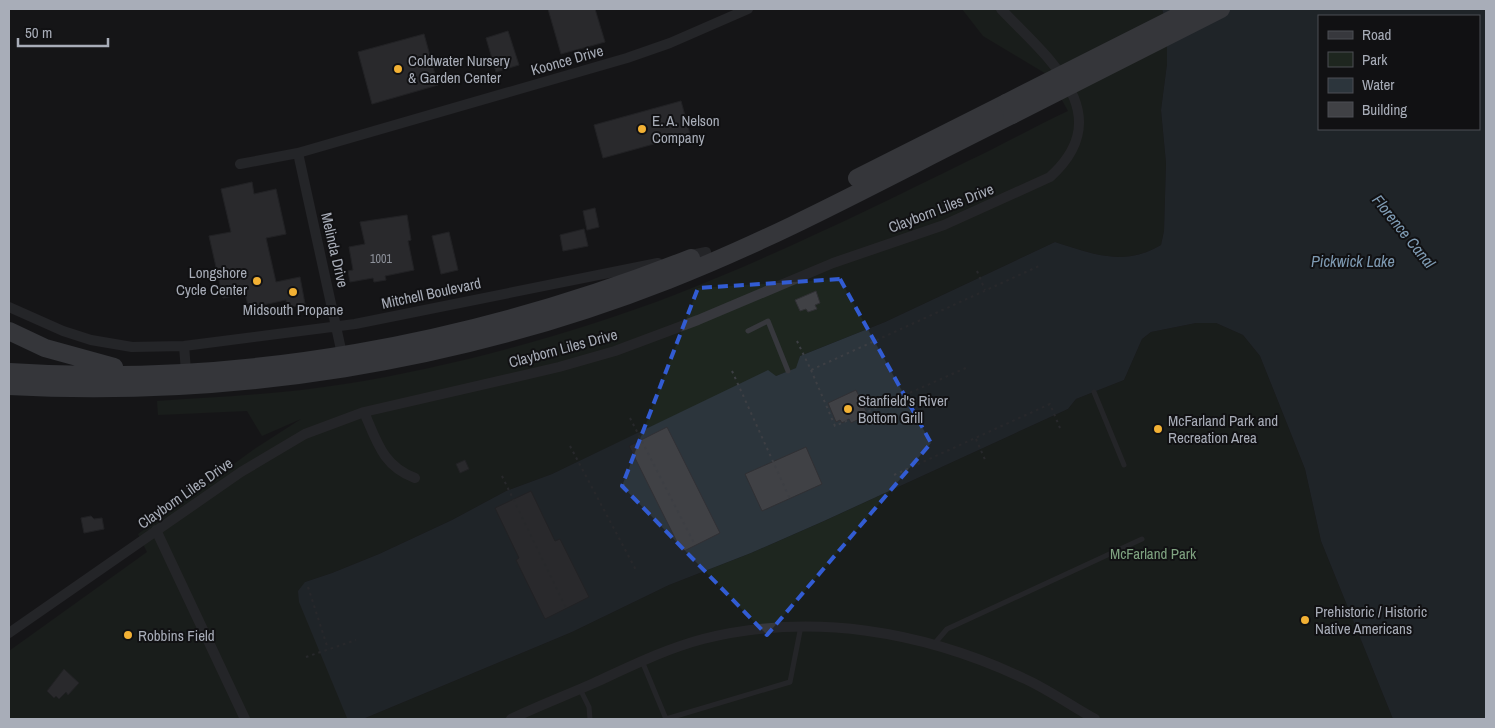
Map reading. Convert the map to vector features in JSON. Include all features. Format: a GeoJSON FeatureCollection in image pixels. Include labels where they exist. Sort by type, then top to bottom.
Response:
{"type":"FeatureCollection","features":[{"type":"Feature","properties":{"kind":"highway"},"geometry":{"type":"LineString","coordinates":[[9,386],[114,389],[186,387],[272,379],[401,358],[502,335],[642,290],[750,245],[1009,109],[1192,9]]}},
{"type":"Feature","properties":{"kind":"highway"},"geometry":{"type":"LineString","coordinates":[[9,372],[149,374],[269,365],[428,339],[527,314],[590,295],[706,252],[1221,9]]}},
{"type":"Feature","properties":{"kind":"highway"},"geometry":{"type":"LineString","coordinates":[[9,331],[45,348],[68,356],[149,374]]}},
{"type":"Feature","properties":{"kind":"street","name":"Koonce Drive"},"geometry":{"type":"LineString","coordinates":[[240,164],[298,153],[618,61],[670,43],[748,9]]}},
{"type":"Feature","properties":{"kind":"street","name":"Clayborn Liles Drive"},"geometry":{"type":"LineString","coordinates":[[9,634],[156,530],[292,440],[364,412],[550,369],[615,351],[716,313],[833,263],[944,225],[1050,177],[1060,167],[1075,143],[1079,112],[1076,99],[1064,77],[1049,58],[1002,9]]}},
{"type":"Feature","properties":{"kind":"street","name":"Melinda Drive"},"geometry":{"type":"LineString","coordinates":[[298,153],[342,354]]}},
{"type":"Feature","properties":{"kind":"street","name":"Mitchell Boulevard"},"geometry":{"type":"LineString","coordinates":[[9,307],[63,331],[91,340],[132,346],[184,346],[337,327],[706,252]]}},
{"type":"Feature","properties":{"kind":"street"},"geometry":{"type":"LineString","coordinates":[[184,346],[186,372]]}},
{"type":"Feature","properties":{"kind":"street"},"geometry":{"type":"LineString","coordinates":[[364,412],[381,453],[402,473],[415,478]]}},
{"type":"Feature","properties":{"kind":"street"},"geometry":{"type":"LineString","coordinates":[[156,530],[246,719]]}},
{"type":"Feature","properties":{"kind":"street"},"geometry":{"type":"LineString","coordinates":[[511,719],[529,715],[642,661],[702,639],[778,627],[834,626],[881,632],[935,643],[1024,678],[1095,719]]}},
{"type":"Feature","properties":{"kind":"lane"},"geometry":{"type":"LineString","coordinates":[[748,330],[768,321],[788,371]]}},
{"type":"Feature","properties":{"kind":"lane"},"geometry":{"type":"LineString","coordinates":[[1094,392],[1124,464]]}},
{"type":"Feature","properties":{"kind":"lane"},"geometry":{"type":"LineString","coordinates":[[935,643],[946,630],[1142,539]]}},
{"type":"Feature","properties":{"kind":"lane"},"geometry":{"type":"LineString","coordinates":[[642,661],[666,719],[790,682],[801,626]]}},
{"type":"Feature","properties":{"kind":"lane"},"geometry":{"type":"LineString","coordinates":[[580,689],[589,707],[590,719]]}},
{"type":"Feature","properties":{"kind":"path"},"geometry":{"type":"LineString","coordinates":[[811,370],[1039,266]]}},
{"type":"Feature","properties":{"kind":"path"},"geometry":{"type":"LineString","coordinates":[[977,272],[985,290]]}},
{"type":"Feature","properties":{"kind":"path"},"geometry":{"type":"LineString","coordinates":[[797,341],[835,426],[968,367]]}},
{"type":"Feature","properties":{"kind":"path"},"geometry":{"type":"LineString","coordinates":[[732,370],[790,499]]}},
{"type":"Feature","properties":{"kind":"path"},"geometry":{"type":"LineString","coordinates":[[894,475],[1050,404],[1060,428]]}},
{"type":"Feature","properties":{"kind":"path"},"geometry":{"type":"LineString","coordinates":[[630,418],[694,543]]}},
{"type":"Feature","properties":{"kind":"path"},"geometry":{"type":"LineString","coordinates":[[976,438],[986,462]]}},
{"type":"Feature","properties":{"kind":"path"},"geometry":{"type":"LineString","coordinates":[[570,446],[637,572]]}},
{"type":"Feature","properties":{"kind":"path"},"geometry":{"type":"LineString","coordinates":[[502,476],[566,608]]}},
{"type":"Feature","properties":{"kind":"path"},"geometry":{"type":"LineString","coordinates":[[308,587],[328,650]]}},
{"type":"Feature","properties":{"kind":"path"},"geometry":{"type":"LineString","coordinates":[[306,657],[356,640]]}},
{"type":"Feature","properties":{"kind":"highlighted area"},"geometry":{"type":"Polygon","coordinates":[[[840,279],[931,443],[767,635],[622,486],[698,288],[840,279]]]}},
{"type":"Feature","properties":{"kind":"green space"},"geometry":{"type":"Polygon","coordinates":[[[962,9],[1162,9],[1167,24],[1167,64],[1161,110],[1166,163],[1164,231],[1161,245],[1148,252],[1121,257],[1095,254],[1055,242],[885,322],[800,356],[797,368],[680,413],[552,474],[506,491],[452,520],[379,554],[305,582],[349,719],[9,719],[9,651],[147,552],[138,534],[253,450],[301,419],[262,436],[247,411],[158,415],[157,401],[251,395],[387,377],[513,347],[597,322],[677,294],[788,247],[981,155],[1068,111],[1048,75],[983,36],[962,9]]]}},
{"type":"Feature","properties":{"kind":"green space","name":"McFarland Park"},"geometry":{"type":"Polygon","coordinates":[[[1196,323],[1216,323],[1243,335],[1260,356],[1305,469],[1321,541],[1393,719],[363,719],[572,632],[669,585],[751,553],[824,521],[1068,409],[1076,399],[1124,380],[1142,339],[1151,332],[1196,323]]]}},
{"type":"Feature","properties":{"kind":"water","name":"Pickwick Lake"},"geometry":{"type":"Polygon","coordinates":[[[1162,9],[1486,9],[1486,719],[1393,719],[1321,541],[1305,469],[1260,356],[1243,335],[1216,323],[1196,323],[1151,332],[1142,339],[1124,380],[1076,399],[1068,409],[824,521],[751,553],[669,585],[572,632],[363,719],[347,718],[299,602],[298,591],[305,582],[379,554],[452,520],[506,491],[552,474],[768,370],[776,376],[796,368],[800,356],[885,322],[1055,242],[1095,254],[1121,257],[1148,252],[1161,245],[1164,231],[1166,163],[1161,110],[1167,64],[1167,24],[1162,9]]]}},
{"type":"Feature","properties":{"kind":"building"},"geometry":{"type":"Polygon","coordinates":[[[548,9],[595,9],[605,42],[561,54],[548,9]]]}},
{"type":"Feature","properties":{"kind":"building"},"geometry":{"type":"Polygon","coordinates":[[[508,31],[519,65],[496,72],[486,38],[508,31]]]}},
{"type":"Feature","properties":{"kind":"building","name":"Coldwater Nursery & Garden Center"},"geometry":{"type":"Polygon","coordinates":[[[424,34],[438,85],[372,104],[358,52],[424,34]]]}},
{"type":"Feature","properties":{"kind":"building","name":"E. A. Nelson Company"},"geometry":{"type":"Polygon","coordinates":[[[681,101],[690,134],[603,158],[594,125],[681,101]]]}},
{"type":"Feature","properties":{"kind":"building"},"geometry":{"type":"Polygon","coordinates":[[[252,182],[254,194],[276,189],[286,234],[266,238],[276,282],[300,277],[305,304],[287,308],[286,300],[249,308],[245,294],[223,298],[209,236],[231,232],[221,189],[252,182]]]}},
{"type":"Feature","properties":{"kind":"building"},"geometry":{"type":"Polygon","coordinates":[[[595,208],[599,227],[587,230],[583,211],[595,208]]]}},
{"type":"Feature","properties":{"kind":"building"},"geometry":{"type":"Polygon","coordinates":[[[407,215],[411,240],[408,241],[414,270],[385,276],[386,280],[374,282],[373,278],[350,282],[348,271],[353,270],[349,247],[365,244],[360,222],[407,215]]]}},
{"type":"Feature","properties":{"kind":"building"},"geometry":{"type":"Polygon","coordinates":[[[584,229],[588,246],[563,251],[560,235],[584,229]]]}},
{"type":"Feature","properties":{"kind":"building"},"geometry":{"type":"Polygon","coordinates":[[[449,232],[458,270],[441,274],[432,236],[449,232]]]}},
{"type":"Feature","properties":{"kind":"building"},"geometry":{"type":"Polygon","coordinates":[[[816,291],[820,303],[815,305],[817,309],[808,312],[806,309],[800,311],[795,300],[816,291]]]}},
{"type":"Feature","properties":{"kind":"building","name":"Stanfield's River Bottom Grill"},"geometry":{"type":"Polygon","coordinates":[[[856,390],[868,415],[851,423],[849,419],[842,423],[840,420],[836,422],[828,403],[856,390]]]}},
{"type":"Feature","properties":{"kind":"building"},"geometry":{"type":"Polygon","coordinates":[[[667,427],[720,533],[682,552],[629,446],[667,427]]]}},
{"type":"Feature","properties":{"kind":"building"},"geometry":{"type":"Polygon","coordinates":[[[806,447],[822,484],[762,511],[745,474],[806,447]]]}},
{"type":"Feature","properties":{"kind":"building"},"geometry":{"type":"Polygon","coordinates":[[[465,460],[469,469],[460,473],[456,464],[465,460]]]}},
{"type":"Feature","properties":{"kind":"building"},"geometry":{"type":"Polygon","coordinates":[[[531,491],[555,541],[560,539],[589,597],[545,619],[516,560],[519,558],[495,508],[531,491]]]}},
{"type":"Feature","properties":{"kind":"building"},"geometry":{"type":"Polygon","coordinates":[[[91,516],[94,519],[102,518],[104,529],[84,533],[81,518],[91,516]]]}},
{"type":"Feature","properties":{"kind":"building"},"geometry":{"type":"Polygon","coordinates":[[[64,669],[79,683],[68,695],[66,692],[59,699],[56,696],[54,698],[47,691],[64,669]]]}},
{"type":"Feature","properties":{"kind":"place","name":"Coldwater Nursery & Garden Center"},"geometry":{"type":"Point","coordinates":[398,69]}},
{"type":"Feature","properties":{"kind":"place","name":"E. A. Nelson Company"},"geometry":{"type":"Point","coordinates":[642,129]}},
{"type":"Feature","properties":{"kind":"place","name":"Longshore Cycle Center"},"geometry":{"type":"Point","coordinates":[257,281]}},
{"type":"Feature","properties":{"kind":"place","name":"Midsouth Propane"},"geometry":{"type":"Point","coordinates":[293,292]}},
{"type":"Feature","properties":{"kind":"place","name":"Stanfield's River Bottom Grill"},"geometry":{"type":"Point","coordinates":[848,409]}},
{"type":"Feature","properties":{"kind":"place","name":"McFarland Park and Recreation Area"},"geometry":{"type":"Point","coordinates":[1158,429]}},
{"type":"Feature","properties":{"kind":"place","name":"Prehistoric / Historic Native Americans"},"geometry":{"type":"Point","coordinates":[1305,620]}},
{"type":"Feature","properties":{"kind":"place","name":"Robbins Field"},"geometry":{"type":"Point","coordinates":[128,635]}},
{"type":"Feature","properties":{"kind":"water label","name":"Florence Canal"},"geometry":{"type":"Point","coordinates":[1404,231]}}]}
